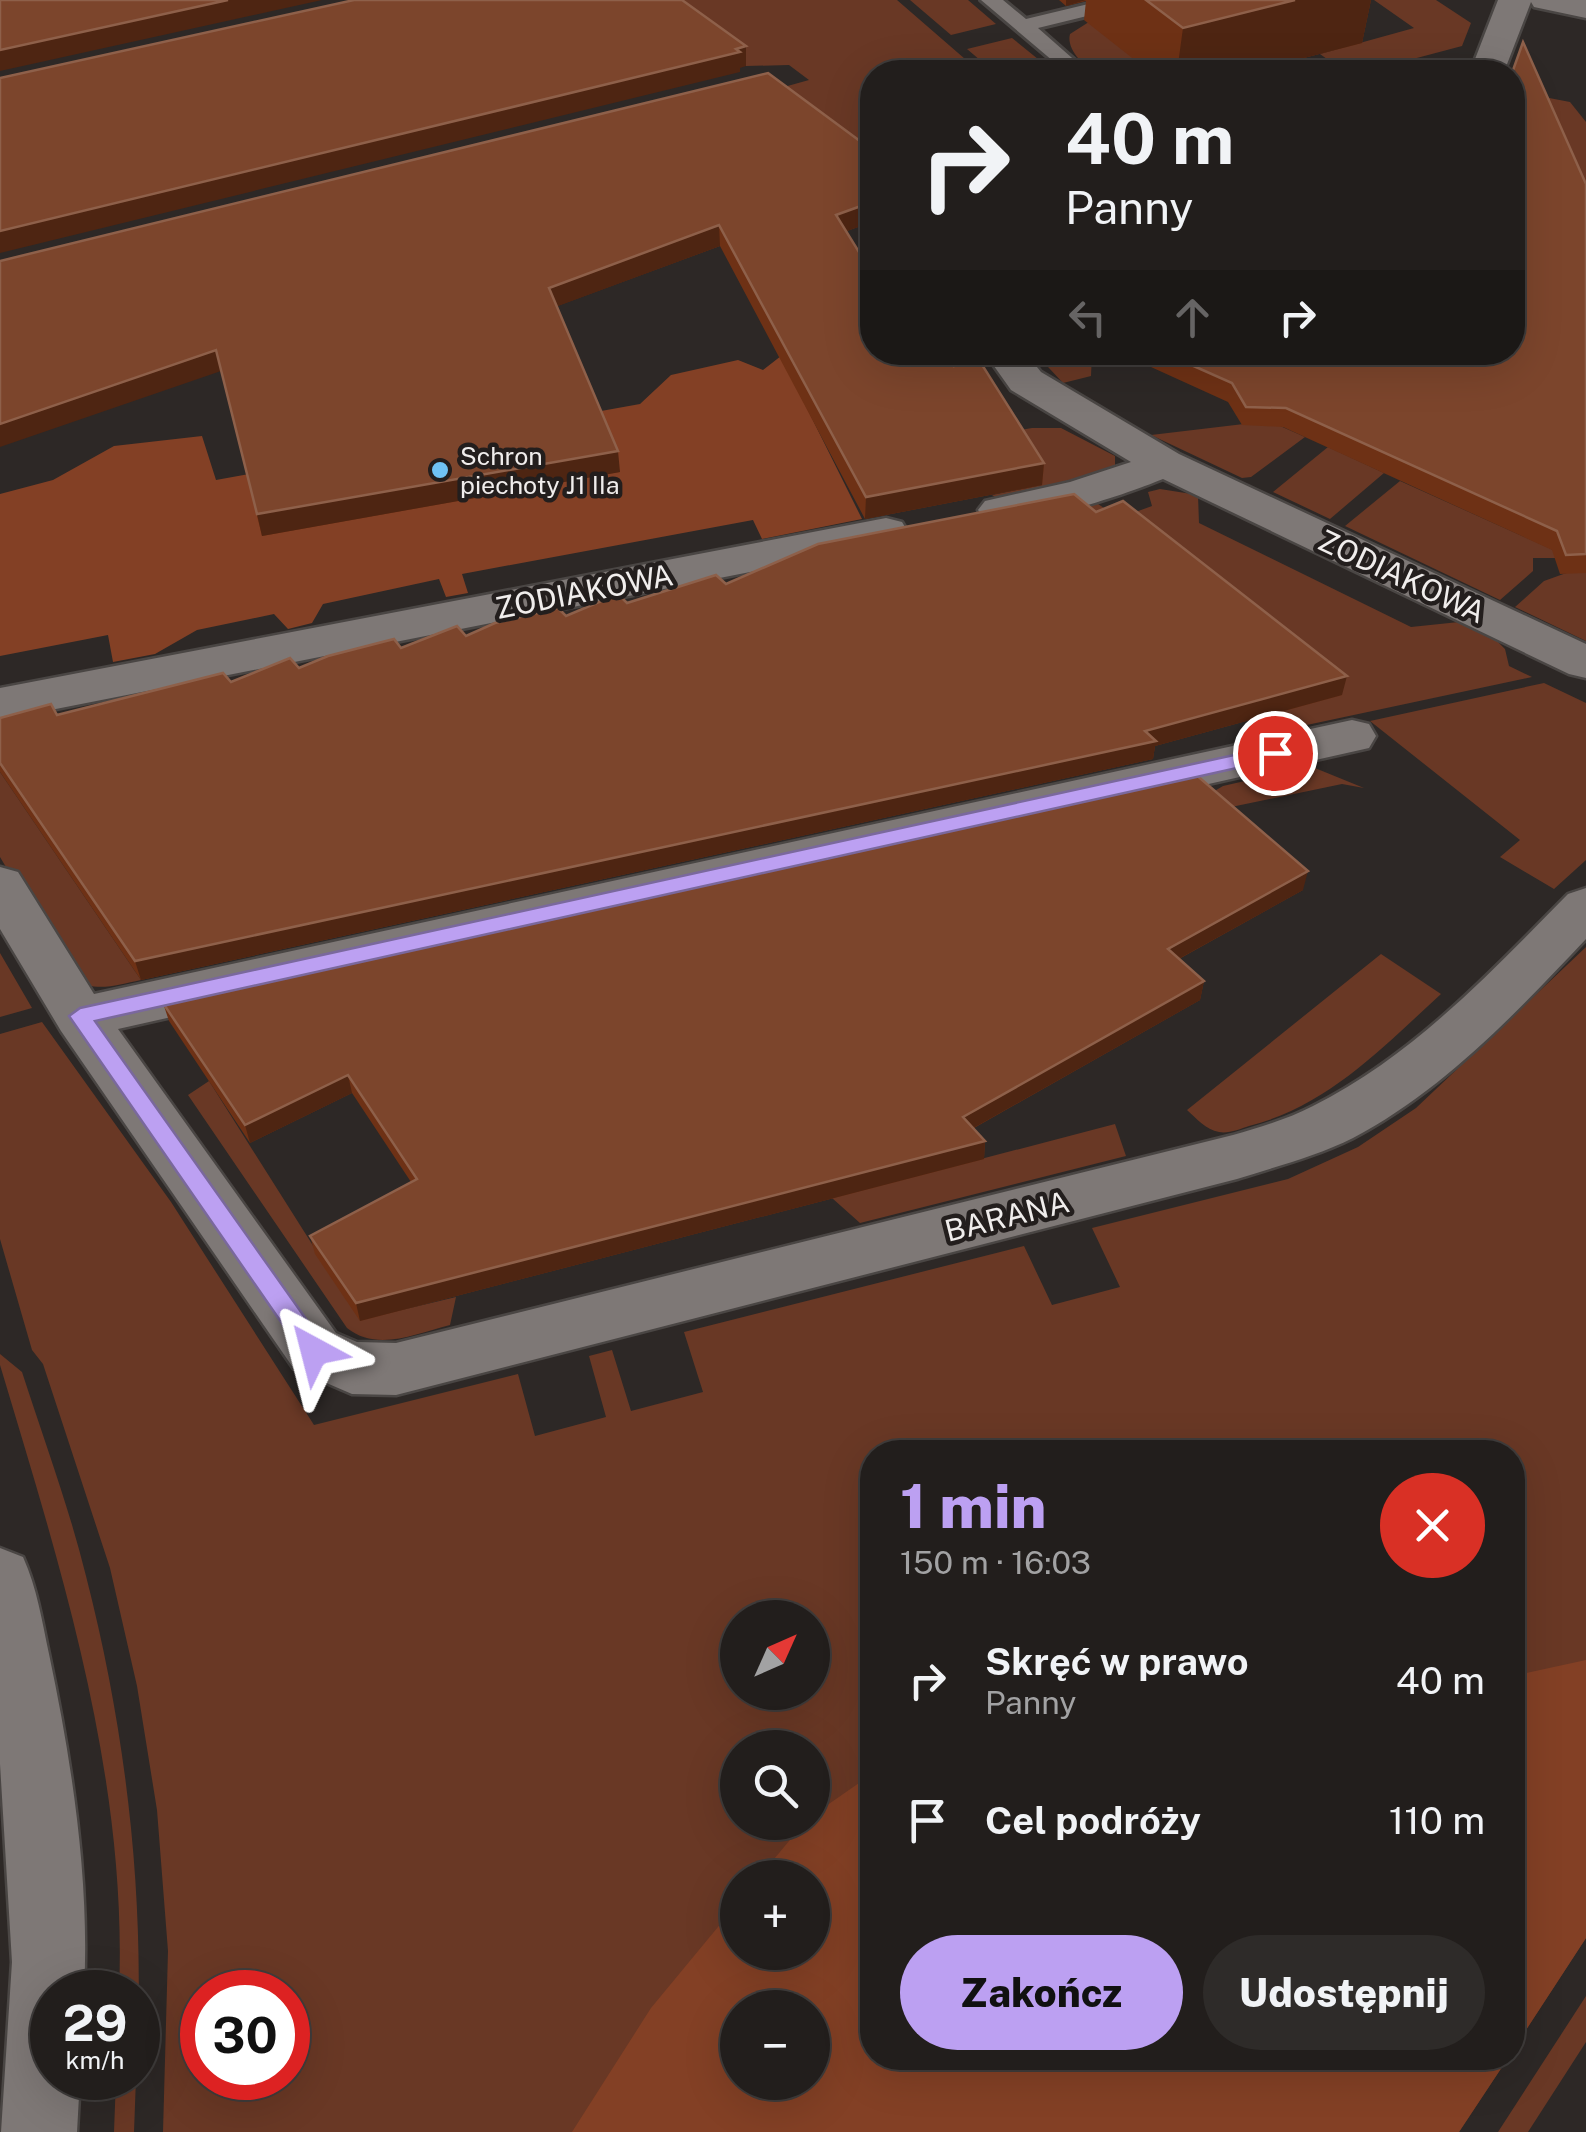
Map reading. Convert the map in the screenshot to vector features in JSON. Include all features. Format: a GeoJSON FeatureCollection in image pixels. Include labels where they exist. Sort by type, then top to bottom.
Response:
{"type":"FeatureCollection","features":[{"type":"Feature","properties":{"kind":"street"},"geometry":{"type":"LineString","coordinates":[[1492,60],[1516,0]]}},
{"type":"Feature","properties":{"kind":"street"},"geometry":{"type":"LineString","coordinates":[[1546,0],[1586,8]]}},
{"type":"Feature","properties":{"kind":"street","name":"ZODIAKOWA"},"geometry":{"type":"LineString","coordinates":[[1014,365],[1026,381],[1164,463],[1586,663]]}},
{"type":"Feature","properties":{"kind":"street","name":"ZODIAKOWA"},"geometry":{"type":"LineString","coordinates":[[0,704],[1083,494],[1130,480],[1164,463]]}},
{"type":"Feature","properties":{"kind":"street"},"geometry":{"type":"LineString","coordinates":[[0,885],[80,1016],[1352,736]]}},
{"type":"Feature","properties":{"kind":"street","name":"BARANA"},"geometry":{"type":"LineString","coordinates":[[80,1016],[314,1351],[352,1368],[396,1369],[1237,1157],[1334,1122],[1406,1078],[1511,984],[1586,907]]}},
{"type":"Feature","properties":{"kind":"street"},"geometry":{"type":"LineString","coordinates":[[0,1578],[26,1706],[38,1795],[49,1962],[39,2132]]}},
{"type":"Feature","properties":{"kind":"lane"},"geometry":{"type":"LineString","coordinates":[[991,0],[1064,60]]}},
{"type":"Feature","properties":{"kind":"lane"},"geometry":{"type":"LineString","coordinates":[[1023,26],[1130,0]]}},
{"type":"Feature","properties":{"kind":"shaded area"},"geometry":{"type":"Polygon","coordinates":[[[678,0],[897,0],[966,60],[860,60],[860,161],[766,92],[809,80],[789,65],[746,66],[665,7],[678,0]]]}},
{"type":"Feature","properties":{"kind":"shaded area"},"geometry":{"type":"Polygon","coordinates":[[[910,0],[968,0],[996,24],[951,35],[910,0]]]}},
{"type":"Feature","properties":{"kind":"shaded area"},"geometry":{"type":"Polygon","coordinates":[[[1374,0],[1436,0],[1471,23],[1462,46],[1409,60],[1328,60],[1320,54],[1414,28],[1374,0]]]}},
{"type":"Feature","properties":{"kind":"shaded area"},"geometry":{"type":"Polygon","coordinates":[[[1092,20],[1137,60],[1080,60],[1073,51],[1070,34],[1092,20]]]}},
{"type":"Feature","properties":{"kind":"shaded area"},"geometry":{"type":"Polygon","coordinates":[[[1012,38],[1039,60],[980,60],[967,49],[1012,38]]]}},
{"type":"Feature","properties":{"kind":"shaded area"},"geometry":{"type":"Polygon","coordinates":[[[1544,97],[1570,102],[1586,122],[1586,181],[1568,181],[1544,97]]]}},
{"type":"Feature","properties":{"kind":"shaded area"},"geometry":{"type":"Polygon","coordinates":[[[781,356],[862,519],[762,539],[753,520],[462,574],[468,593],[446,597],[439,579],[323,604],[312,623],[288,629],[274,614],[197,630],[155,654],[113,662],[108,635],[0,656],[0,494],[53,480],[114,446],[202,436],[216,480],[640,404],[671,375],[738,360],[763,370],[781,356]]]}},
{"type":"Feature","properties":{"kind":"shaded area"},"geometry":{"type":"Polygon","coordinates":[[[1046,365],[1091,365],[1091,376],[1063,383],[1046,365]]]}},
{"type":"Feature","properties":{"kind":"shaded area"},"geometry":{"type":"Polygon","coordinates":[[[1269,421],[1305,437],[1251,477],[1242,478],[1151,435],[1269,421]]]}},
{"type":"Feature","properties":{"kind":"shaded area"},"geometry":{"type":"Polygon","coordinates":[[[1061,428],[1115,456],[1115,471],[1001,501],[992,495],[1042,485],[1009,432],[1061,428]]]}},
{"type":"Feature","properties":{"kind":"shaded area"},"geometry":{"type":"Polygon","coordinates":[[[1328,447],[1384,473],[1330,519],[1273,492],[1328,447]]]}},
{"type":"Feature","properties":{"kind":"shaded area"},"geometry":{"type":"Polygon","coordinates":[[[1400,481],[1560,553],[1555,558],[1533,558],[1533,571],[1500,600],[1345,526],[1400,481]]]}},
{"type":"Feature","properties":{"kind":"shaded area"},"geometry":{"type":"Polygon","coordinates":[[[1160,489],[1198,495],[1199,523],[1411,627],[1459,622],[1496,640],[1505,649],[1509,666],[1532,677],[1288,729],[1084,509],[1085,502],[1092,500],[1119,518],[1152,506],[1148,492],[1160,489]]]}},
{"type":"Feature","properties":{"kind":"shaded area"},"geometry":{"type":"Polygon","coordinates":[[[1569,572],[1586,573],[1586,641],[1515,607],[1544,581],[1569,572]]]}},
{"type":"Feature","properties":{"kind":"shaded area"},"geometry":{"type":"Polygon","coordinates":[[[1544,683],[1586,703],[1586,860],[1554,889],[1500,857],[1520,840],[1370,721],[1544,683]]]}},
{"type":"Feature","properties":{"kind":"shaded area"},"geometry":{"type":"Polygon","coordinates":[[[1310,766],[1364,788],[1342,784],[1164,821],[1223,786],[1310,766]]]}},
{"type":"Feature","properties":{"kind":"shaded area"},"geometry":{"type":"Polygon","coordinates":[[[0,772],[141,980],[98,987],[73,979],[0,857],[0,772]]]}},
{"type":"Feature","properties":{"kind":"shaded area"},"geometry":{"type":"Polygon","coordinates":[[[1586,947],[1586,1938],[1525,2032],[1525,1440],[860,1440],[860,2070],[1500,2070],[1459,2132],[163,2132],[168,1951],[157,1810],[137,1686],[110,1568],[43,1364],[32,1350],[0,1239],[0,1034],[42,1022],[171,1202],[314,1425],[518,1374],[535,1436],[606,1417],[589,1356],[612,1350],[631,1411],[703,1392],[684,1332],[1024,1246],[1052,1305],[1120,1287],[1092,1228],[1288,1179],[1358,1147],[1416,1108],[1586,947]]]}},
{"type":"Feature","properties":{"kind":"shaded area"},"geometry":{"type":"Polygon","coordinates":[[[0,953],[32,1008],[0,1017],[0,953]]]}},
{"type":"Feature","properties":{"kind":"shaded area"},"geometry":{"type":"Polygon","coordinates":[[[1381,954],[1441,994],[1376,1054],[1304,1104],[1230,1132],[1210,1129],[1187,1110],[1381,954]]]}},
{"type":"Feature","properties":{"kind":"shaded area"},"geometry":{"type":"Polygon","coordinates":[[[209,1081],[360,1320],[456,1297],[450,1325],[384,1340],[371,1339],[347,1328],[188,1095],[209,1081]]]}},
{"type":"Feature","properties":{"kind":"shaded area"},"geometry":{"type":"Polygon","coordinates":[[[1115,1124],[1126,1156],[860,1223],[832,1198],[1115,1124]]]}},
{"type":"Feature","properties":{"kind":"shaded area"},"geometry":{"type":"Polygon","coordinates":[[[0,1354],[22,1372],[72,1525],[99,1632],[128,1802],[139,1970],[119,1970],[113,1832],[86,1674],[46,1519],[0,1354]]]}},
{"type":"Feature","properties":{"kind":"shaded area"},"geometry":{"type":"Polygon","coordinates":[[[1586,1660],[1586,1938],[1525,2032],[1525,1673],[1586,1660]]]}},
{"type":"Feature","properties":{"kind":"shaded area"},"geometry":{"type":"Polygon","coordinates":[[[860,1782],[860,2070],[1500,2070],[1459,2132],[572,2132],[651,2008],[720,1925],[720,1970],[830,1970],[830,1860],[773,1860],[790,1840],[830,1840],[830,1803],[860,1782]]]}},
{"type":"Feature","properties":{"kind":"shaded area"},"geometry":{"type":"Polygon","coordinates":[[[1586,1996],[1586,2042],[1528,2132],[1498,2132],[1586,1996]]]}},
{"type":"Feature","properties":{"kind":"shaded area"},"geometry":{"type":"Polygon","coordinates":[[[115,2100],[135,2100],[134,2132],[114,2132],[115,2100]]]}},
{"type":"Feature","properties":{"kind":"building"},"geometry":{"type":"Polygon","coordinates":[[[0,0],[228,0],[0,50],[0,0]]]}},
{"type":"Feature","properties":{"kind":"building"},"geometry":{"type":"Polygon","coordinates":[[[354,0],[682,0],[746,46],[736,49],[740,52],[0,231],[0,78],[354,0]]]}},
{"type":"Feature","properties":{"kind":"building"},"geometry":{"type":"Polygon","coordinates":[[[1146,0],[1295,0],[1183,28],[1146,0]]]}},
{"type":"Feature","properties":{"kind":"building"},"geometry":{"type":"Polygon","coordinates":[[[1523,42],[1586,184],[1586,554],[1566,555],[1557,531],[1286,408],[1246,407],[1232,383],[1191,365],[1525,365],[1525,60],[1517,60],[1523,42]]]}},
{"type":"Feature","properties":{"kind":"building"},"geometry":{"type":"Polygon","coordinates":[[[768,73],[860,141],[860,206],[836,215],[860,254],[860,365],[982,365],[1044,463],[866,497],[719,225],[549,288],[618,451],[257,514],[216,350],[0,424],[0,261],[768,73]]]}},
{"type":"Feature","properties":{"kind":"building"},"geometry":{"type":"Polygon","coordinates":[[[1074,494],[1096,512],[1123,501],[1347,676],[1145,731],[1156,741],[135,961],[0,763],[0,718],[51,704],[57,715],[223,673],[231,682],[290,658],[299,668],[328,656],[394,639],[401,648],[457,626],[466,636],[495,623],[558,608],[566,616],[618,594],[627,603],[716,575],[726,584],[818,544],[1074,494]]]}},
{"type":"Feature","properties":{"kind":"building"},"geometry":{"type":"Polygon","coordinates":[[[1194,773],[1308,871],[1168,949],[1204,981],[963,1117],[985,1141],[356,1303],[310,1236],[417,1179],[348,1075],[245,1125],[163,1003],[1194,773]]]}},
{"type":"Feature","properties":{"kind":"place","name":"Schron piechoty J1 IIa"},"geometry":{"type":"Point","coordinates":[440,470]}},
{"type":"Feature","properties":{"kind":"route"},"geometry":{"type":"LineString","coordinates":[[314,1351],[80,1016],[1275,753]]}}]}
